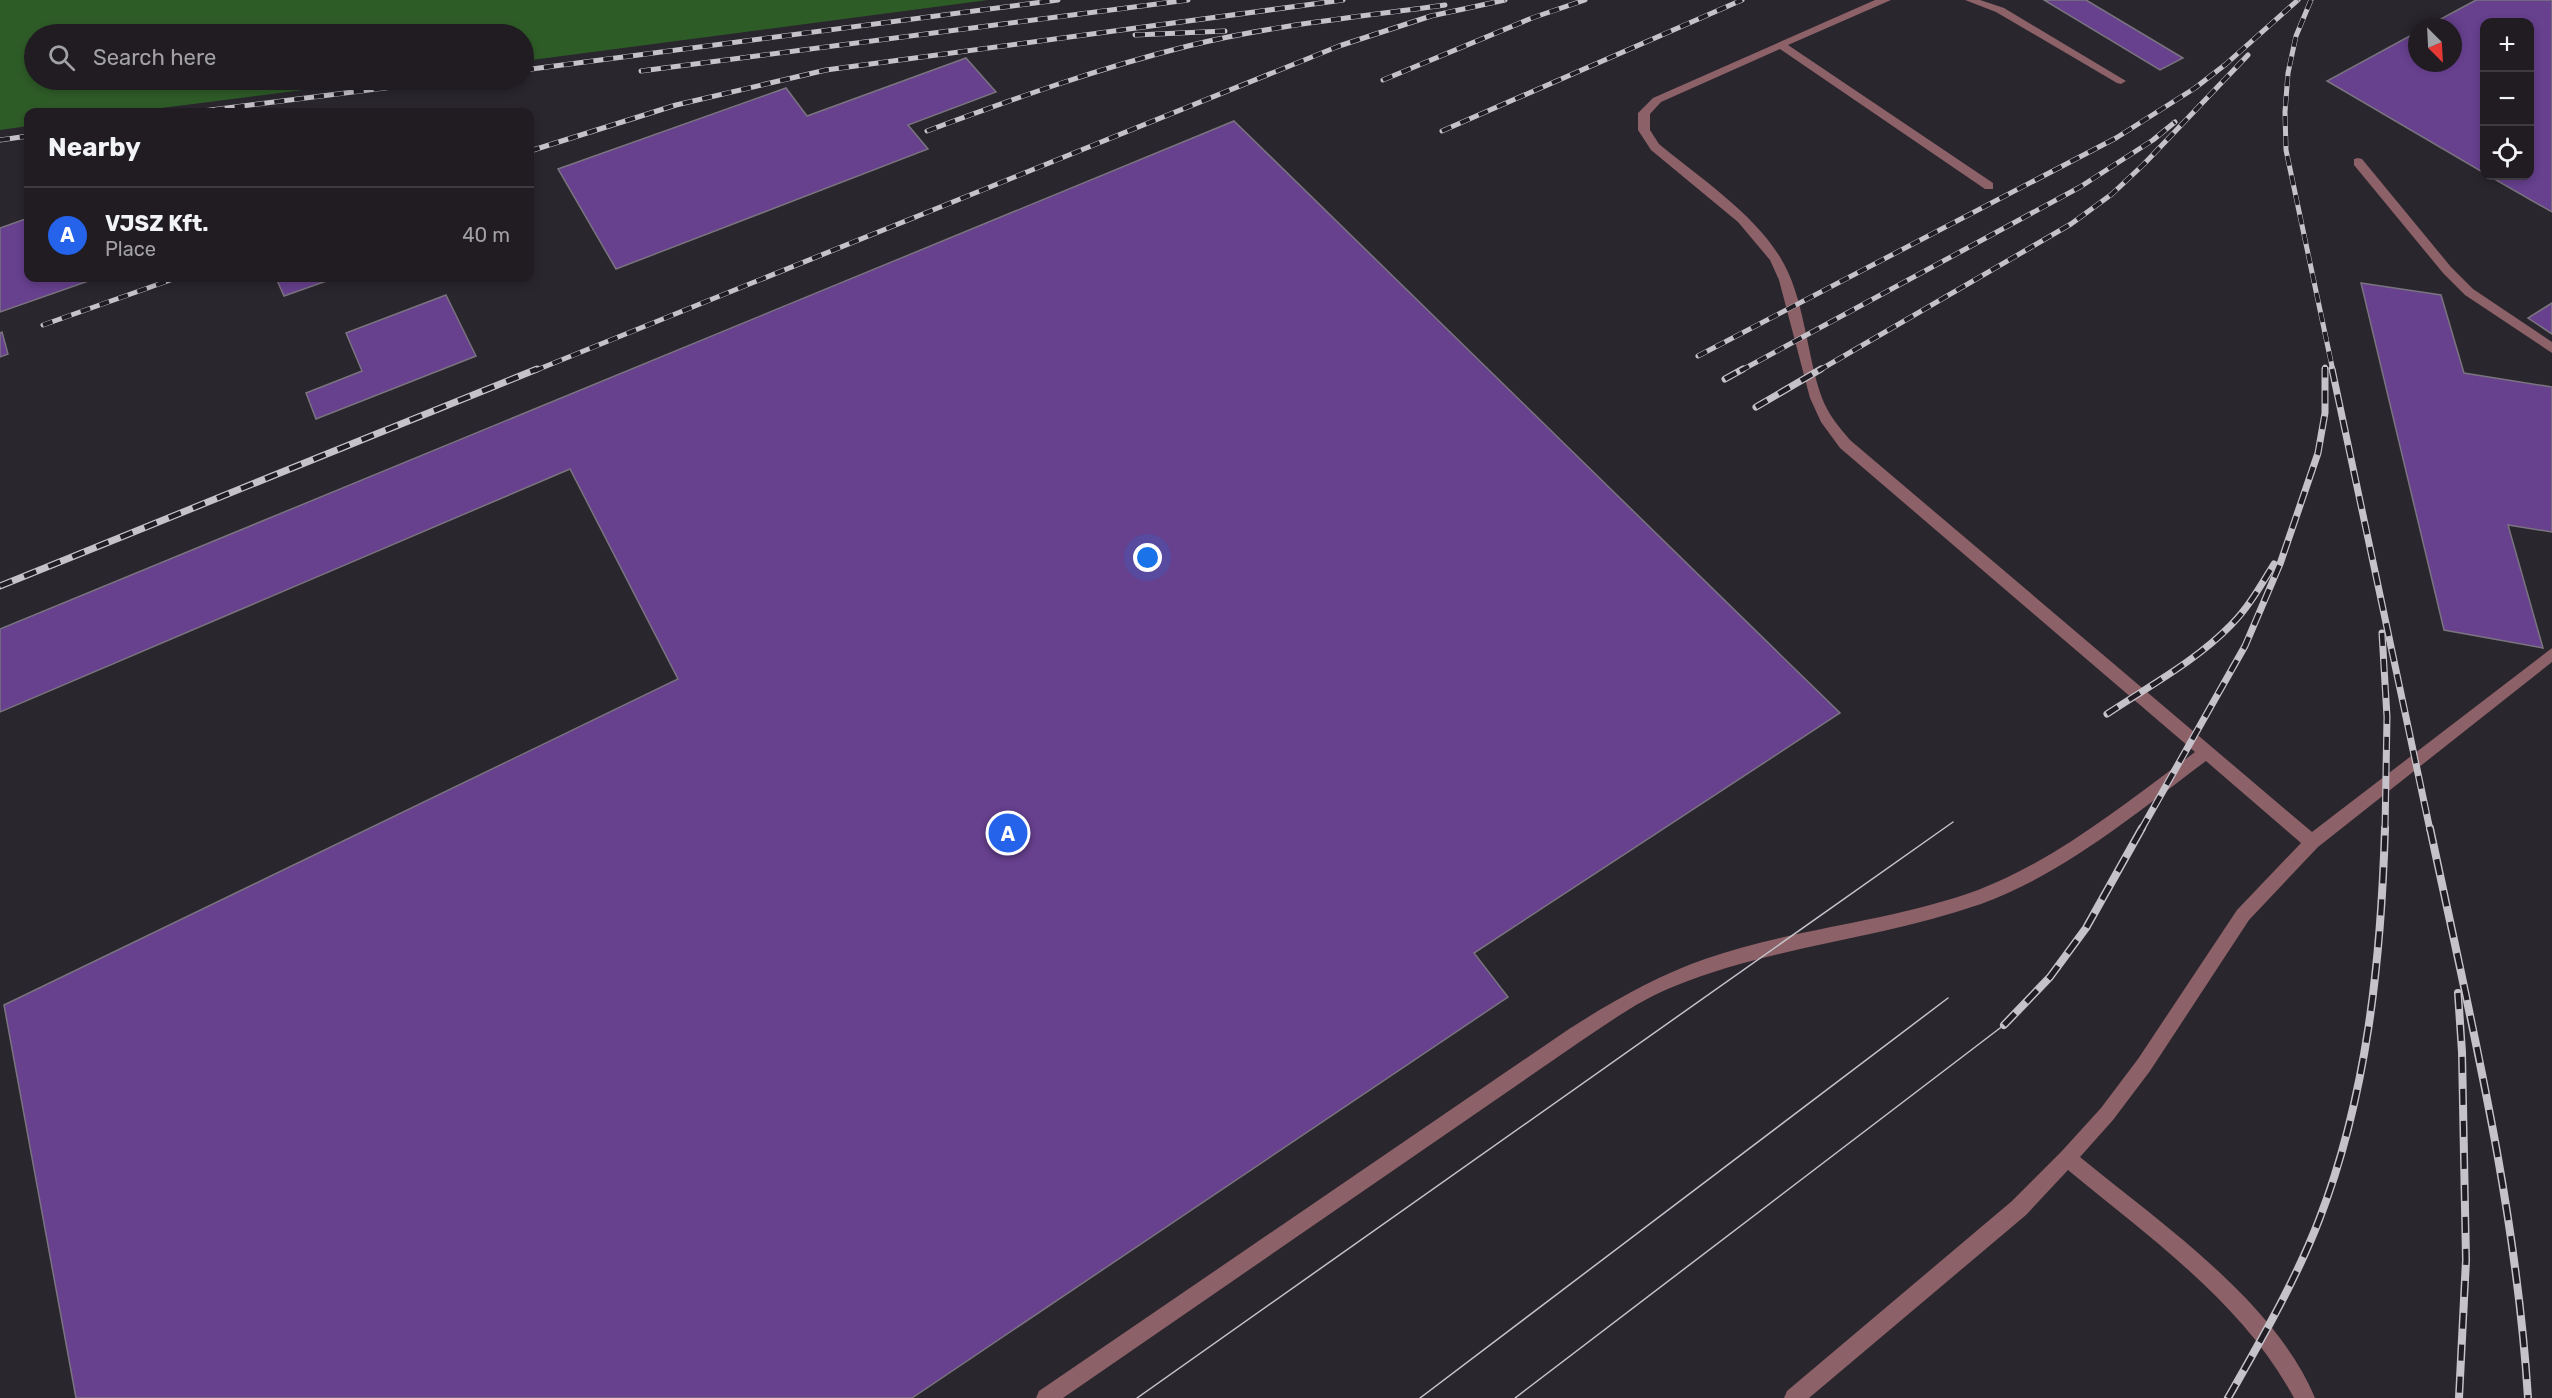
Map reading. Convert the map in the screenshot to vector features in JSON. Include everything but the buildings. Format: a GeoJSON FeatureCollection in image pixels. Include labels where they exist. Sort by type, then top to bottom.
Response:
{"type":"FeatureCollection","features":[{"type":"Feature","properties":{"kind":"lane"},"geometry":{"type":"LineString","coordinates":[[1886,0],[1657,99],[1644,113],[1644,130],[1650,140],[1742,219],[1775,258],[1785,280],[1816,398],[1827,419],[1845,444],[2312,842]]}},
{"type":"Feature","properties":{"kind":"lane"},"geometry":{"type":"LineString","coordinates":[[1970,0],[2000,10],[2121,81]]}},
{"type":"Feature","properties":{"kind":"lane"},"geometry":{"type":"LineString","coordinates":[[1781,45],[1989,186]]}},
{"type":"Feature","properties":{"kind":"lane"},"geometry":{"type":"LineString","coordinates":[[2358,162],[2447,270],[2469,292],[2552,348]]}},
{"type":"Feature","properties":{"kind":"lane"},"geometry":{"type":"LineString","coordinates":[[1794,1398],[2019,1208],[2067,1158],[2107,1114],[2144,1065],[2243,915],[2312,842],[2552,654]]}},
{"type":"Feature","properties":{"kind":"lane"},"geometry":{"type":"LineString","coordinates":[[1046,1398],[1555,1048],[1623,1005],[1669,980],[1723,961],[1940,909],[1981,896],[2060,858],[2207,752]]}},
{"type":"Feature","properties":{"kind":"lane"},"geometry":{"type":"LineString","coordinates":[[2067,1158],[2225,1292],[2283,1359],[2305,1398]]}},
{"type":"Feature","properties":{"kind":"green space"},"geometry":{"type":"Polygon","coordinates":[[[0,0],[988,0],[534,60],[534,24],[24,24],[24,90],[303,90],[162,108],[24,108],[24,127],[0,130],[0,0]]]}},
{"type":"Feature","properties":{"kind":"tram line"},"geometry":{"type":"LineString","coordinates":[[1137,1398],[1953,822]]}},
{"type":"Feature","properties":{"kind":"tram line"},"geometry":{"type":"LineString","coordinates":[[1420,1398],[1948,998]]}},
{"type":"Feature","properties":{"kind":"tram line"},"geometry":{"type":"LineString","coordinates":[[1515,1398],[2004,1025]]}},
{"type":"Feature","properties":{"kind":"railway"},"geometry":{"type":"LineString","coordinates":[[534,69],[1058,0]]}},
{"type":"Feature","properties":{"kind":"railway"},"geometry":{"type":"LineString","coordinates":[[641,71],[1188,0]]}},
{"type":"Feature","properties":{"kind":"railway"},"geometry":{"type":"LineString","coordinates":[[534,150],[676,105],[826,70],[1343,0]]}},
{"type":"Feature","properties":{"kind":"railway"},"geometry":{"type":"LineString","coordinates":[[534,371],[1339,46],[1431,16],[1505,0]]}},
{"type":"Feature","properties":{"kind":"railway"},"geometry":{"type":"LineString","coordinates":[[1383,80],[1532,18],[1585,0]]}},
{"type":"Feature","properties":{"kind":"railway"},"geometry":{"type":"LineString","coordinates":[[1442,131],[1742,0]]}},
{"type":"Feature","properties":{"kind":"railway"},"geometry":{"type":"LineString","coordinates":[[1698,356],[2116,138],[2195,88],[2226,64],[2298,0]]}},
{"type":"Feature","properties":{"kind":"railway"},"geometry":{"type":"LineString","coordinates":[[2311,0],[2296,36],[2288,73],[2285,112],[2286,150],[2333,371]]}},
{"type":"Feature","properties":{"kind":"railway"},"geometry":{"type":"LineString","coordinates":[[927,131],[1089,74],[1188,46],[1284,27],[1445,5]]}},
{"type":"Feature","properties":{"kind":"railway"},"geometry":{"type":"LineString","coordinates":[[1135,35],[1225,31]]}},
{"type":"Feature","properties":{"kind":"railway"},"geometry":{"type":"LineString","coordinates":[[1818,371],[2071,224],[2112,194],[2144,164],[2248,55]]}},
{"type":"Feature","properties":{"kind":"railway"},"geometry":{"type":"LineString","coordinates":[[227,108],[369,90]]}},
{"type":"Feature","properties":{"kind":"railway"},"geometry":{"type":"LineString","coordinates":[[1740,371],[2080,187],[2153,140],[2175,122]]}},
{"type":"Feature","properties":{"kind":"railway"},"geometry":{"type":"LineString","coordinates":[[0,140],[24,137]]}},
{"type":"Feature","properties":{"kind":"railway"},"geometry":{"type":"LineString","coordinates":[[43,325],[165,282]]}},
{"type":"Feature","properties":{"kind":"railway"},"geometry":{"type":"LineString","coordinates":[[2141,830],[2245,646],[2280,564],[2318,453],[2325,413],[2325,367]]}},
{"type":"Feature","properties":{"kind":"railway"},"geometry":{"type":"LineString","coordinates":[[0,586],[537,369]]}},
{"type":"Feature","properties":{"kind":"railway"},"geometry":{"type":"LineString","coordinates":[[1725,379],[1743,369]]}},
{"type":"Feature","properties":{"kind":"railway"},"geometry":{"type":"LineString","coordinates":[[1756,407],[1821,369]]}},
{"type":"Feature","properties":{"kind":"railway"},"geometry":{"type":"LineString","coordinates":[[2332,369],[2430,830]]}},
{"type":"Feature","properties":{"kind":"railway"},"geometry":{"type":"LineString","coordinates":[[2107,714],[2187,662],[2217,638],[2243,611],[2274,564]]}},
{"type":"Feature","properties":{"kind":"railway"},"geometry":{"type":"LineString","coordinates":[[2382,633],[2387,717],[2385,830]]}},
{"type":"Feature","properties":{"kind":"railway"},"geometry":{"type":"LineString","coordinates":[[2004,1025],[2050,977],[2086,928],[2142,828]]}},
{"type":"Feature","properties":{"kind":"railway"},"geometry":{"type":"LineString","coordinates":[[2228,1398],[2277,1310],[2310,1243],[2349,1125],[2360,1076],[2375,977],[2385,828]]}},
{"type":"Feature","properties":{"kind":"railway"},"geometry":{"type":"LineString","coordinates":[[2430,828],[2490,1112],[2513,1254],[2528,1398]]}},
{"type":"Feature","properties":{"kind":"railway"},"geometry":{"type":"LineString","coordinates":[[2458,993],[2462,1052],[2466,1260],[2459,1398]]}},
{"type":"Feature","properties":{"kind":"place","name":"VJSZ Kft."},"geometry":{"type":"Point","coordinates":[1008,833]}}]}
